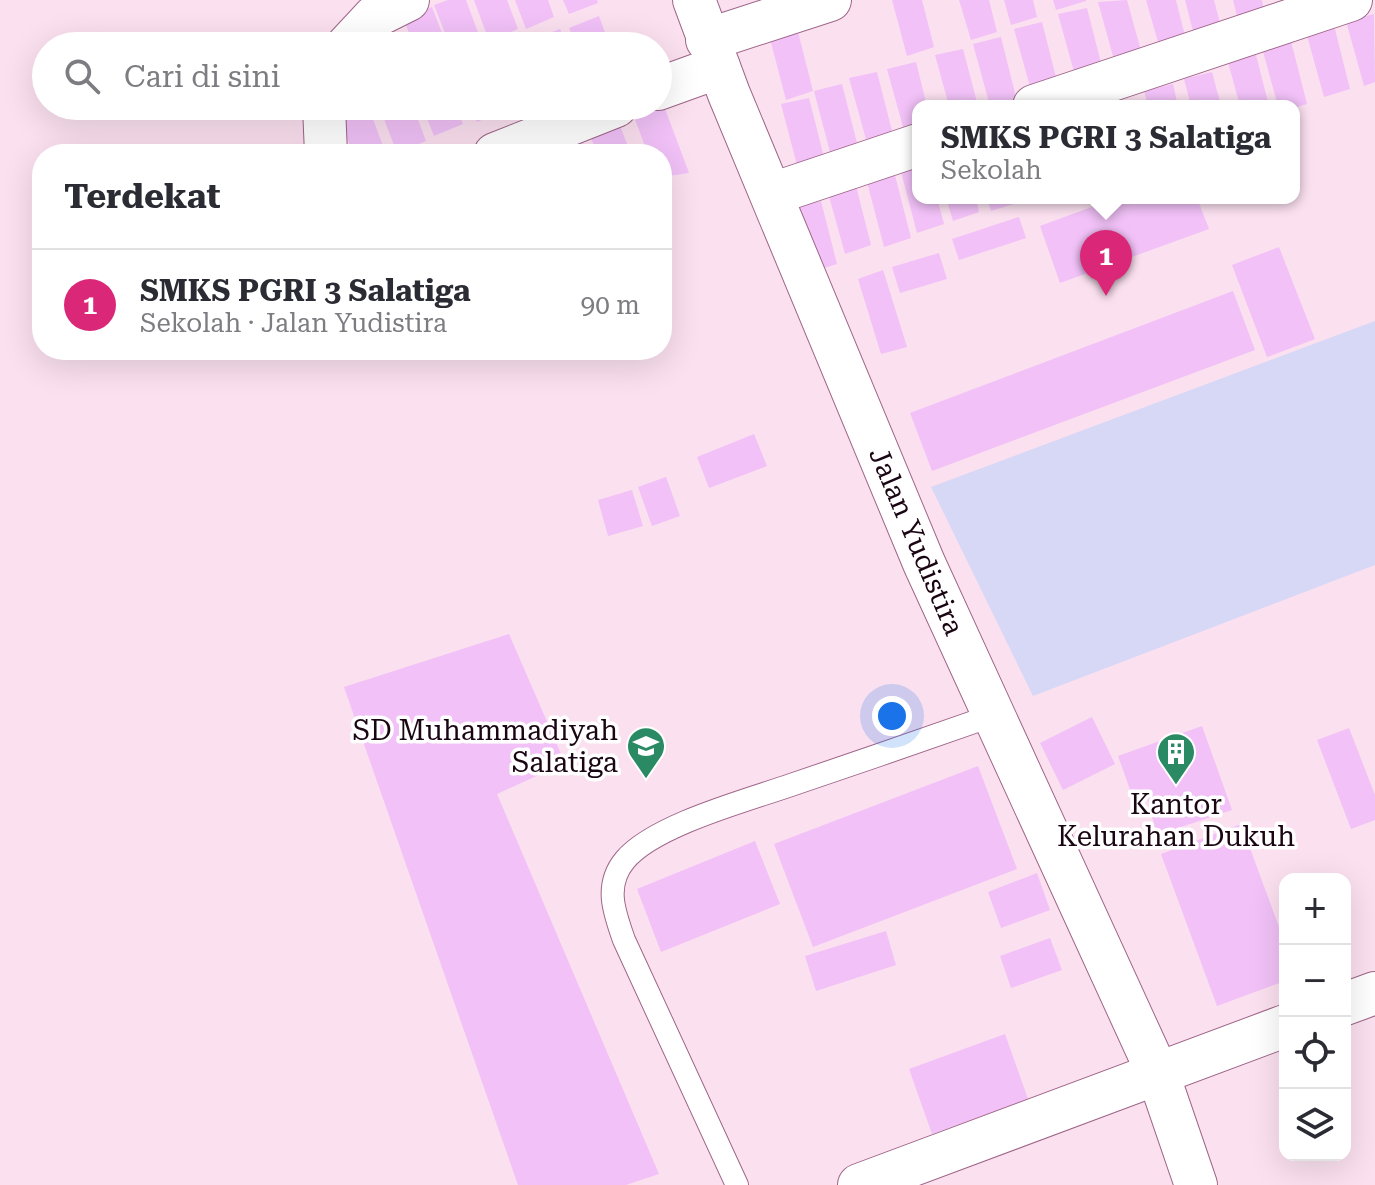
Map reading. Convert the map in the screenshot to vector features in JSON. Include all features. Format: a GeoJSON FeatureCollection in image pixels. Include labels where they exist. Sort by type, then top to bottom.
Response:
{"type":"FeatureCollection","features":[{"type":"Feature","properties":{"kind":"street"},"geometry":{"type":"LineString","coordinates":[[360,32],[374,17],[408,0]]}},
{"type":"Feature","properties":{"kind":"street","name":"Jalan Yudistira"},"geometry":{"type":"LineString","coordinates":[[694,0],[713,54],[924,563],[1158,1074],[1196,1185]]}},
{"type":"Feature","properties":{"kind":"street"},"geometry":{"type":"LineString","coordinates":[[672,80],[713,54],[830,0]]}},
{"type":"Feature","properties":{"kind":"street"},"geometry":{"type":"LineString","coordinates":[[1052,100],[1351,0]]}},
{"type":"Feature","properties":{"kind":"street"},"geometry":{"type":"LineString","coordinates":[[325,120],[326,144]]}},
{"type":"Feature","properties":{"kind":"street"},"geometry":{"type":"LineString","coordinates":[[520,144],[581,120]]}},
{"type":"Feature","properties":{"kind":"street"},"geometry":{"type":"LineString","coordinates":[[772,194],[912,147]]}},
{"type":"Feature","properties":{"kind":"street"},"geometry":{"type":"LineString","coordinates":[[1351,1002],[1375,993]]}},
{"type":"Feature","properties":{"kind":"street"},"geometry":{"type":"LineString","coordinates":[[859,1185],[1279,1028]]}},
{"type":"Feature","properties":{"kind":"lane"},"geometry":{"type":"LineString","coordinates":[[737,1185],[624,940],[612,906],[613,881],[626,859],[653,838],[712,813],[994,715]]}},
{"type":"Feature","properties":{"kind":"shaded area"},"geometry":{"type":"Polygon","coordinates":[[[1375,321],[1375,565],[1033,696],[931,487],[1375,321]]]}},
{"type":"Feature","properties":{"kind":"building"},"geometry":{"type":"Polygon","coordinates":[[[448,0],[466,0],[478,32],[445,32],[434,5],[448,0]]]}},
{"type":"Feature","properties":{"kind":"building"},"geometry":{"type":"Polygon","coordinates":[[[474,0],[507,0],[518,29],[486,32],[474,0]]]}},
{"type":"Feature","properties":{"kind":"building"},"geometry":{"type":"Polygon","coordinates":[[[515,0],[548,0],[554,17],[526,29],[515,0]]]}},
{"type":"Feature","properties":{"kind":"building"},"geometry":{"type":"Polygon","coordinates":[[[563,0],[597,0],[598,3],[569,14],[563,0]]]}},
{"type":"Feature","properties":{"kind":"building"},"geometry":{"type":"Polygon","coordinates":[[[892,0],[922,0],[934,47],[907,56],[892,0]]]}},
{"type":"Feature","properties":{"kind":"building"},"geometry":{"type":"Polygon","coordinates":[[[959,0],[989,0],[997,32],[971,40],[959,0]]]}},
{"type":"Feature","properties":{"kind":"building"},"geometry":{"type":"Polygon","coordinates":[[[1004,0],[1033,0],[1037,17],[1011,25],[1004,0]]]}},
{"type":"Feature","properties":{"kind":"building"},"geometry":{"type":"Polygon","coordinates":[[[1053,0],[1086,0],[1086,1],[1056,10],[1053,0]]]}},
{"type":"Feature","properties":{"kind":"building"},"geometry":{"type":"Polygon","coordinates":[[[1127,0],[1143,58],[1116,67],[1098,2],[1127,0]]]}},
{"type":"Feature","properties":{"kind":"building"},"geometry":{"type":"Polygon","coordinates":[[[1146,0],[1176,0],[1186,40],[1160,49],[1146,0]]]}},
{"type":"Feature","properties":{"kind":"building"},"geometry":{"type":"Polygon","coordinates":[[[1185,0],[1214,0],[1221,27],[1194,35],[1185,0]]]}},
{"type":"Feature","properties":{"kind":"building"},"geometry":{"type":"Polygon","coordinates":[[[1233,0],[1262,0],[1264,11],[1238,20],[1233,0]]]}},
{"type":"Feature","properties":{"kind":"building"},"geometry":{"type":"Polygon","coordinates":[[[432,7],[442,32],[408,32],[403,18],[432,7]]]}},
{"type":"Feature","properties":{"kind":"building"},"geometry":{"type":"Polygon","coordinates":[[[1087,8],[1103,71],[1076,79],[1058,14],[1087,8]]]}},
{"type":"Feature","properties":{"kind":"building"},"geometry":{"type":"Polygon","coordinates":[[[1374,14],[1375,82],[1364,86],[1346,21],[1374,14]]]}},
{"type":"Feature","properties":{"kind":"building"},"geometry":{"type":"Polygon","coordinates":[[[599,16],[605,32],[571,32],[569,28],[599,16]]]}},
{"type":"Feature","properties":{"kind":"building"},"geometry":{"type":"Polygon","coordinates":[[[1042,22],[1058,85],[1032,94],[1014,29],[1042,22]]]}},
{"type":"Feature","properties":{"kind":"building"},"geometry":{"type":"Polygon","coordinates":[[[390,24],[393,32],[381,32],[390,24]]]}},
{"type":"Feature","properties":{"kind":"building"},"geometry":{"type":"Polygon","coordinates":[[[1334,25],[1350,89],[1324,97],[1306,32],[1334,25]]]}},
{"type":"Feature","properties":{"kind":"building"},"geometry":{"type":"Polygon","coordinates":[[[797,28],[813,91],[786,100],[769,35],[797,28]]]}},
{"type":"Feature","properties":{"kind":"building"},"geometry":{"type":"Polygon","coordinates":[[[1001,37],[1017,100],[988,100],[973,44],[1001,37]]]}},
{"type":"Feature","properties":{"kind":"building"},"geometry":{"type":"Polygon","coordinates":[[[1291,41],[1307,104],[1300,106],[1300,100],[1276,100],[1262,48],[1291,41]]]}},
{"type":"Feature","properties":{"kind":"building"},"geometry":{"type":"Polygon","coordinates":[[[963,49],[976,100],[947,100],[935,55],[963,49]]]}},
{"type":"Feature","properties":{"kind":"building"},"geometry":{"type":"Polygon","coordinates":[[[1256,55],[1267,100],[1238,100],[1228,62],[1256,55]]]}},
{"type":"Feature","properties":{"kind":"building"},"geometry":{"type":"Polygon","coordinates":[[[916,62],[926,100],[912,100],[912,132],[905,134],[887,69],[916,62]]]}},
{"type":"Feature","properties":{"kind":"building"},"geometry":{"type":"Polygon","coordinates":[[[877,72],[893,135],[867,143],[849,78],[877,72]]]}},
{"type":"Feature","properties":{"kind":"building"},"geometry":{"type":"Polygon","coordinates":[[[1212,72],[1219,100],[1189,100],[1184,79],[1212,72]]]}},
{"type":"Feature","properties":{"kind":"building"},"geometry":{"type":"Polygon","coordinates":[[[842,84],[858,147],[831,156],[814,91],[842,84]]]}},
{"type":"Feature","properties":{"kind":"building"},"geometry":{"type":"Polygon","coordinates":[[[1173,84],[1177,100],[1146,100],[1144,91],[1173,84]]]}},
{"type":"Feature","properties":{"kind":"building"},"geometry":{"type":"Polygon","coordinates":[[[809,98],[825,161],[798,169],[781,104],[809,98]]]}},
{"type":"Feature","properties":{"kind":"building"},"geometry":{"type":"Polygon","coordinates":[[[340,120],[373,120],[382,144],[349,144],[340,120]]]}},
{"type":"Feature","properties":{"kind":"building"},"geometry":{"type":"Polygon","coordinates":[[[384,120],[418,120],[426,141],[394,144],[384,120]]]}},
{"type":"Feature","properties":{"kind":"building"},"geometry":{"type":"Polygon","coordinates":[[[428,120],[461,120],[463,124],[434,136],[428,120]]]}},
{"type":"Feature","properties":{"kind":"building"},"geometry":{"type":"Polygon","coordinates":[[[635,120],[669,120],[689,173],[672,176],[672,144],[644,144],[635,120]]]}},
{"type":"Feature","properties":{"kind":"building"},"geometry":{"type":"Polygon","coordinates":[[[619,123],[627,144],[593,144],[590,135],[619,123]]]}},
{"type":"Feature","properties":{"kind":"building"},"geometry":{"type":"Polygon","coordinates":[[[581,137],[583,144],[564,144],[581,137]]]}},
{"type":"Feature","properties":{"kind":"building"},"geometry":{"type":"Polygon","coordinates":[[[912,165],[912,204],[939,204],[944,224],[917,233],[900,168],[912,165]]]}},
{"type":"Feature","properties":{"kind":"building"},"geometry":{"type":"Polygon","coordinates":[[[895,175],[911,238],[884,247],[867,182],[895,175]]]}},
{"type":"Feature","properties":{"kind":"building"},"geometry":{"type":"Polygon","coordinates":[[[855,182],[871,245],[845,254],[827,189],[855,182]]]}},
{"type":"Feature","properties":{"kind":"building"},"geometry":{"type":"Polygon","coordinates":[[[821,201],[837,264],[811,272],[793,207],[821,201]]]}},
{"type":"Feature","properties":{"kind":"building"},"geometry":{"type":"Polygon","coordinates":[[[948,204],[977,204],[979,212],[953,221],[948,204]]]}},
{"type":"Feature","properties":{"kind":"building"},"geometry":{"type":"Polygon","coordinates":[[[989,204],[1014,204],[991,211],[989,204]]]}},
{"type":"Feature","properties":{"kind":"building"},"geometry":{"type":"Polygon","coordinates":[[[1100,204],[1199,204],[1209,229],[1060,283],[1040,226],[1100,204]]]}},
{"type":"Feature","properties":{"kind":"building"},"geometry":{"type":"Polygon","coordinates":[[[1019,217],[1026,238],[959,260],[952,239],[1019,217]]]}},
{"type":"Feature","properties":{"kind":"building"},"geometry":{"type":"Polygon","coordinates":[[[1279,247],[1315,339],[1267,357],[1232,265],[1279,247]]]}},
{"type":"Feature","properties":{"kind":"building"},"geometry":{"type":"Polygon","coordinates":[[[939,253],[947,279],[900,293],[892,267],[939,253]]]}},
{"type":"Feature","properties":{"kind":"building"},"geometry":{"type":"Polygon","coordinates":[[[883,270],[907,347],[881,354],[858,279],[883,270]]]}},
{"type":"Feature","properties":{"kind":"building"},"geometry":{"type":"Polygon","coordinates":[[[1233,291],[1255,350],[932,471],[910,413],[1233,291]]]}},
{"type":"Feature","properties":{"kind":"building"},"geometry":{"type":"Polygon","coordinates":[[[754,434],[767,466],[709,488],[697,457],[754,434]]]}},
{"type":"Feature","properties":{"kind":"building"},"geometry":{"type":"Polygon","coordinates":[[[666,477],[680,516],[652,526],[638,487],[666,477]]]}},
{"type":"Feature","properties":{"kind":"building"},"geometry":{"type":"Polygon","coordinates":[[[632,490],[643,526],[608,536],[598,500],[632,490]]]}},
{"type":"Feature","properties":{"kind":"building","name":"SD Muhammadiyah Salatiga"},"geometry":{"type":"Polygon","coordinates":[[[509,634],[565,763],[497,794],[659,1174],[626,1185],[518,1185],[344,687],[509,634]]]}},
{"type":"Feature","properties":{"kind":"building"},"geometry":{"type":"Polygon","coordinates":[[[1092,717],[1115,764],[1063,790],[1040,743],[1092,717]]]}},
{"type":"Feature","properties":{"kind":"building","name":"Kantor Kelurahan Dukuh"},"geometry":{"type":"Polygon","coordinates":[[[1202,726],[1232,810],[1157,835],[1146,794],[1133,798],[1118,756],[1202,726]]]}},
{"type":"Feature","properties":{"kind":"building"},"geometry":{"type":"Polygon","coordinates":[[[1349,728],[1375,795],[1375,820],[1351,829],[1317,740],[1349,728]]]}},
{"type":"Feature","properties":{"kind":"building"},"geometry":{"type":"Polygon","coordinates":[[[978,766],[1017,869],[813,947],[774,844],[978,766]]]}},
{"type":"Feature","properties":{"kind":"building"},"geometry":{"type":"Polygon","coordinates":[[[1241,824],[1279,927],[1279,983],[1217,1006],[1161,854],[1241,824]]]}},
{"type":"Feature","properties":{"kind":"building"},"geometry":{"type":"Polygon","coordinates":[[[755,841],[780,904],[661,952],[637,889],[755,841]]]}},
{"type":"Feature","properties":{"kind":"building"},"geometry":{"type":"Polygon","coordinates":[[[1037,873],[1050,910],[1001,928],[988,892],[1037,873]]]}},
{"type":"Feature","properties":{"kind":"building"},"geometry":{"type":"Polygon","coordinates":[[[886,931],[896,965],[816,991],[805,956],[886,931]]]}},
{"type":"Feature","properties":{"kind":"building"},"geometry":{"type":"Polygon","coordinates":[[[1050,938],[1062,970],[1011,988],[1000,956],[1050,938]]]}},
{"type":"Feature","properties":{"kind":"building"},"geometry":{"type":"Polygon","coordinates":[[[1005,1034],[1028,1099],[932,1134],[909,1069],[1005,1034]]]}},
{"type":"Feature","properties":{"kind":"place","name":"SMKS PGRI 3 Salatiga"},"geometry":{"type":"Point","coordinates":[1106,296]}},
{"type":"Feature","properties":{"kind":"place","name":"SD Muhammadiyah Salatiga"},"geometry":{"type":"Point","coordinates":[646,780]}},
{"type":"Feature","properties":{"kind":"place","name":"Kantor Kelurahan Dukuh"},"geometry":{"type":"Point","coordinates":[1176,786]}}]}
